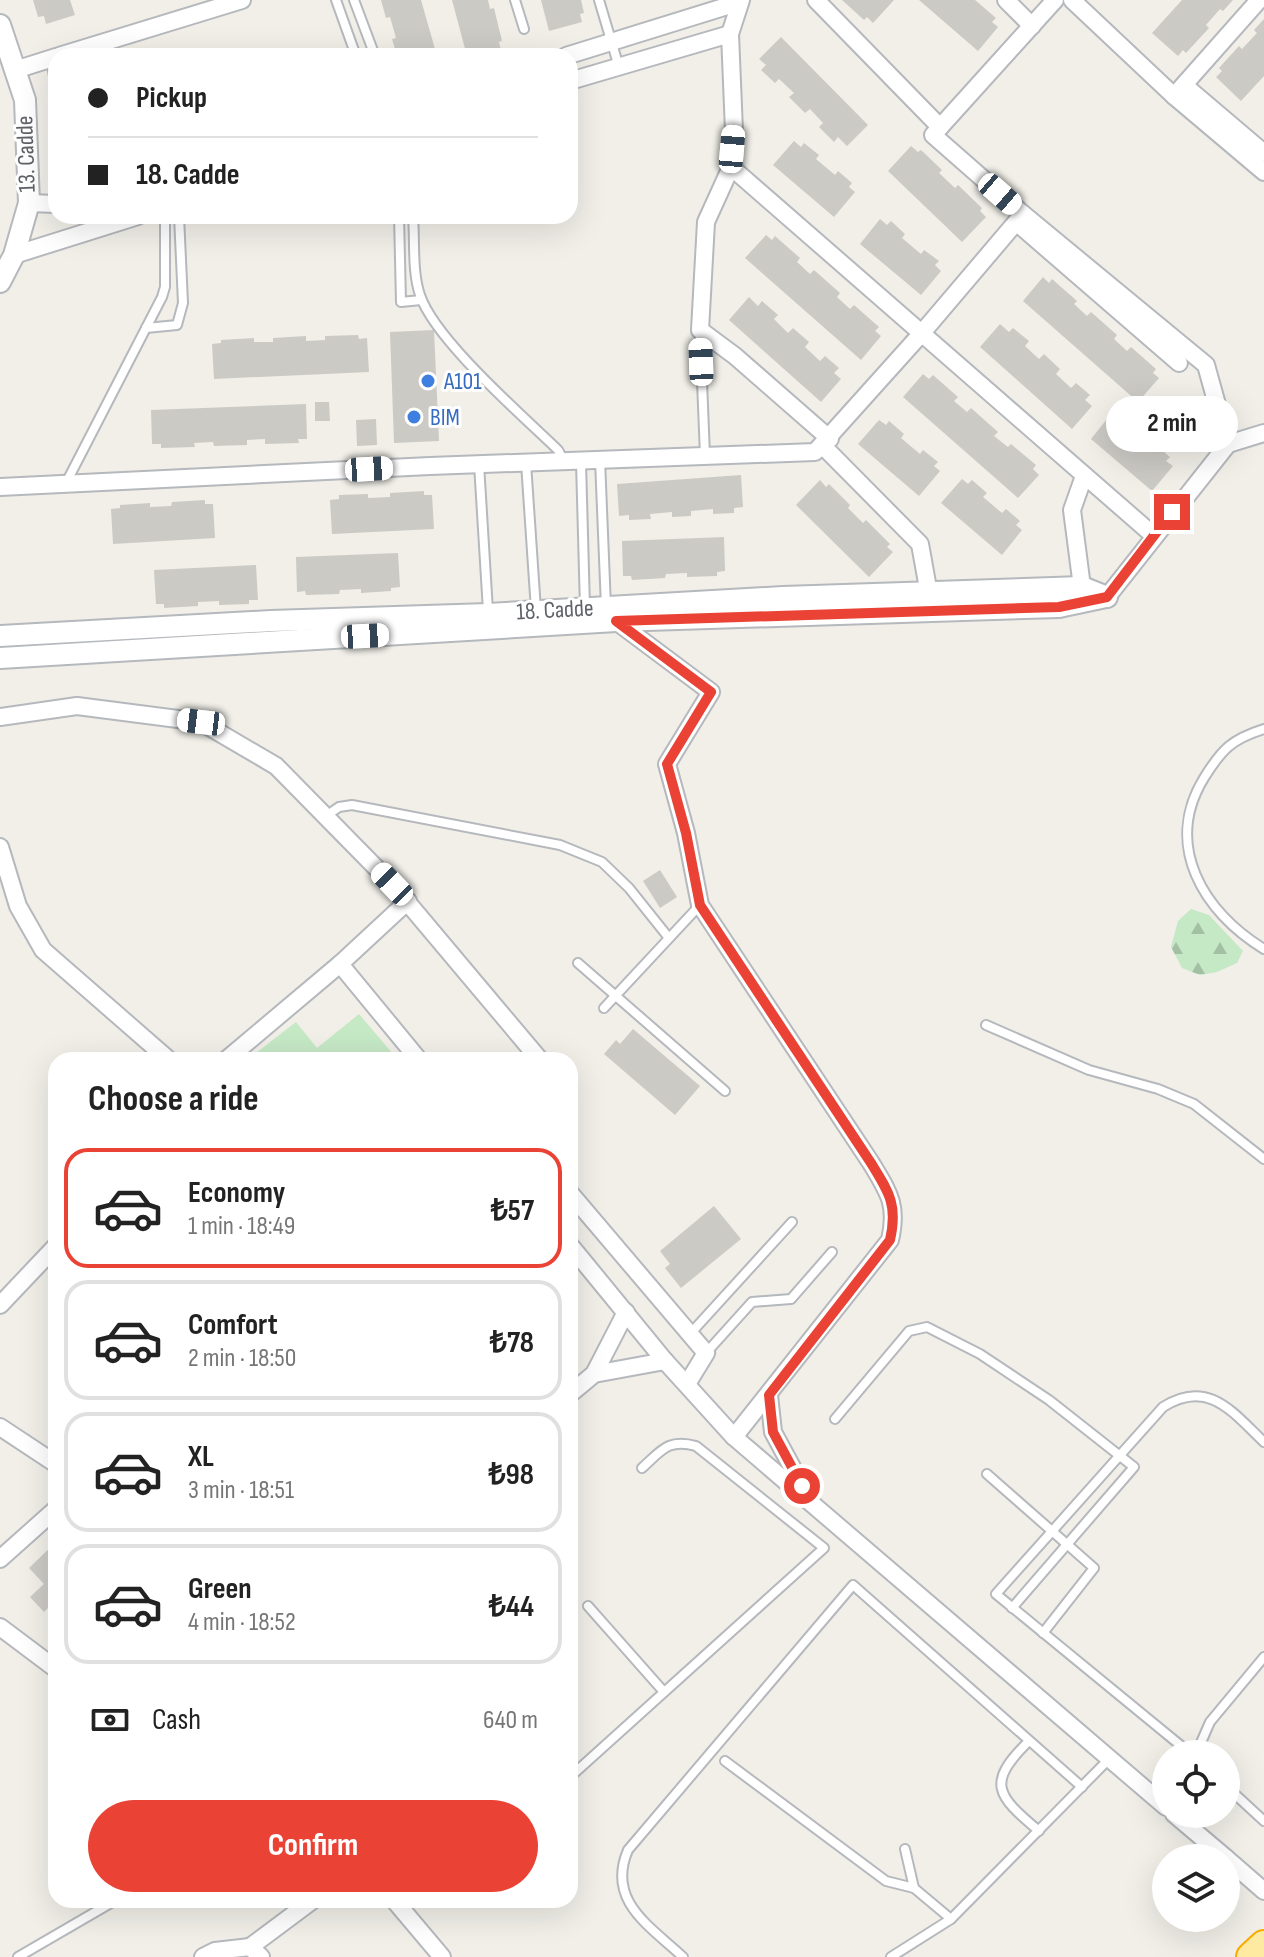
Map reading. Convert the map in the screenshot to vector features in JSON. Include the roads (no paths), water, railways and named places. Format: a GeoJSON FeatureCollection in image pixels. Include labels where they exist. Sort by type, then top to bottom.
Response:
{"type":"FeatureCollection","features":[{"type":"Feature","properties":{"kind":"highway"},"geometry":{"type":"LineString","coordinates":[[1251,1957],[1264,1945]]}},
{"type":"Feature","properties":{"kind":"street"},"geometry":{"type":"LineString","coordinates":[[85,48],[242,0]]}},
{"type":"Feature","properties":{"kind":"street"},"geometry":{"type":"LineString","coordinates":[[816,0],[940,127]]}},
{"type":"Feature","properties":{"kind":"street"},"geometry":{"type":"LineString","coordinates":[[1006,0],[1032,26]]}},
{"type":"Feature","properties":{"kind":"street"},"geometry":{"type":"LineString","coordinates":[[1055,0],[933,135],[1019,218],[1179,363]]}},
{"type":"Feature","properties":{"kind":"street"},"geometry":{"type":"LineString","coordinates":[[1072,0],[1179,90],[1264,153]]}},
{"type":"Feature","properties":{"kind":"street"},"geometry":{"type":"LineString","coordinates":[[1179,90],[1259,0]]}},
{"type":"Feature","properties":{"kind":"street"},"geometry":{"type":"LineString","coordinates":[[578,52],[741,1]]}},
{"type":"Feature","properties":{"kind":"street"},"geometry":{"type":"LineString","coordinates":[[741,1],[730,34],[734,131],[731,167],[706,222],[700,330],[735,356],[826,442],[920,544],[929,594]]}},
{"type":"Feature","properties":{"kind":"street","name":"13. Cadde"},"geometry":{"type":"LineString","coordinates":[[0,25],[7,72],[25,100],[29,203],[14,255],[0,282]]}},
{"type":"Feature","properties":{"kind":"street"},"geometry":{"type":"LineString","coordinates":[[578,79],[730,34]]}},
{"type":"Feature","properties":{"kind":"street"},"geometry":{"type":"LineString","coordinates":[[7,72],[48,59]]}},
{"type":"Feature","properties":{"kind":"street"},"geometry":{"type":"LineString","coordinates":[[1179,90],[1264,172]]}},
{"type":"Feature","properties":{"kind":"street"},"geometry":{"type":"LineString","coordinates":[[731,167],[1153,535]]}},
{"type":"Feature","properties":{"kind":"street"},"geometry":{"type":"LineString","coordinates":[[29,203],[48,204]]}},
{"type":"Feature","properties":{"kind":"street"},"geometry":{"type":"LineString","coordinates":[[0,487],[479,464],[815,452],[1019,218]]}},
{"type":"Feature","properties":{"kind":"street"},"geometry":{"type":"LineString","coordinates":[[1019,218],[1206,365],[1228,444]]}},
{"type":"Feature","properties":{"kind":"street"},"geometry":{"type":"LineString","coordinates":[[14,255],[113,224]]}},
{"type":"Feature","properties":{"kind":"street"},"geometry":{"type":"LineString","coordinates":[[1107,597],[1228,444],[1264,433]]}},
{"type":"Feature","properties":{"kind":"street"},"geometry":{"type":"LineString","coordinates":[[1082,587],[1072,510],[1084,476]]}},
{"type":"Feature","properties":{"kind":"street","name":"18. Cadde"},"geometry":{"type":"LineString","coordinates":[[0,658],[783,597],[1082,587],[1107,597]]}},
{"type":"Feature","properties":{"kind":"street","name":"18. Cadde"},"geometry":{"type":"LineString","coordinates":[[0,636],[536,611],[602,613],[1059,607],[1107,597]]}},
{"type":"Feature","properties":{"kind":"street"},"geometry":{"type":"LineString","coordinates":[[602,613],[711,692],[667,764],[686,833],[700,905],[871,1163],[894,1208],[890,1240],[734,1437]]}},
{"type":"Feature","properties":{"kind":"street"},"geometry":{"type":"LineString","coordinates":[[0,717],[77,706],[201,722],[276,766],[408,901],[533,1052]]}},
{"type":"Feature","properties":{"kind":"street"},"geometry":{"type":"LineString","coordinates":[[0,847],[18,906],[43,950],[160,1052]]}},
{"type":"Feature","properties":{"kind":"street"},"geometry":{"type":"LineString","coordinates":[[236,1052],[340,964],[408,901]]}},
{"type":"Feature","properties":{"kind":"street"},"geometry":{"type":"LineString","coordinates":[[340,964],[412,1052]]}},
{"type":"Feature","properties":{"kind":"street"},"geometry":{"type":"LineString","coordinates":[[578,1202],[706,1353],[687,1384]]}},
{"type":"Feature","properties":{"kind":"street"},"geometry":{"type":"LineString","coordinates":[[0,1305],[48,1254]]}},
{"type":"Feature","properties":{"kind":"street"},"geometry":{"type":"LineString","coordinates":[[578,1255],[665,1361],[734,1437],[1110,1759],[1152,1790]]}},
{"type":"Feature","properties":{"kind":"street"},"geometry":{"type":"LineString","coordinates":[[578,1387],[594,1374],[626,1312]]}},
{"type":"Feature","properties":{"kind":"street"},"geometry":{"type":"LineString","coordinates":[[594,1374],[665,1361]]}},
{"type":"Feature","properties":{"kind":"street"},"geometry":{"type":"LineString","coordinates":[[769,1395],[773,1432],[813,1504]]}},
{"type":"Feature","properties":{"kind":"street"},"geometry":{"type":"LineString","coordinates":[[0,1427],[48,1459]]}},
{"type":"Feature","properties":{"kind":"street"},"geometry":{"type":"LineString","coordinates":[[0,1559],[48,1516]]}},
{"type":"Feature","properties":{"kind":"street"},"geometry":{"type":"LineString","coordinates":[[0,1627],[48,1663]]}},
{"type":"Feature","properties":{"kind":"street"},"geometry":{"type":"LineString","coordinates":[[1191,1828],[1209,1844]]}},
{"type":"Feature","properties":{"kind":"street"},"geometry":{"type":"LineString","coordinates":[[1240,1870],[1264,1891]]}},
{"type":"Feature","properties":{"kind":"street"},"geometry":{"type":"LineString","coordinates":[[203,1957],[215,1951],[255,1952],[304,1908]]}},
{"type":"Feature","properties":{"kind":"street"},"geometry":{"type":"LineString","coordinates":[[401,1908],[442,1957]]}},
{"type":"Feature","properties":{"kind":"lane"},"geometry":{"type":"LineString","coordinates":[[336,0],[353,48]]}},
{"type":"Feature","properties":{"kind":"lane"},"geometry":{"type":"LineString","coordinates":[[354,0],[372,48]]}},
{"type":"Feature","properties":{"kind":"lane"},"geometry":{"type":"LineString","coordinates":[[515,0],[524,29]]}},
{"type":"Feature","properties":{"kind":"lane"},"geometry":{"type":"LineString","coordinates":[[599,0],[619,67]]}},
{"type":"Feature","properties":{"kind":"lane"},"geometry":{"type":"LineString","coordinates":[[65,484],[165,287],[165,224]]}},
{"type":"Feature","properties":{"kind":"lane"},"geometry":{"type":"LineString","coordinates":[[146,328],[177,325],[183,303],[179,224]]}},
{"type":"Feature","properties":{"kind":"lane"},"geometry":{"type":"LineString","coordinates":[[399,224],[401,302],[421,300]]}},
{"type":"Feature","properties":{"kind":"lane"},"geometry":{"type":"LineString","coordinates":[[414,224],[418,291],[424,309],[453,346],[573,462],[602,613]]}},
{"type":"Feature","properties":{"kind":"lane"},"geometry":{"type":"LineString","coordinates":[[700,330],[705,456]]}},
{"type":"Feature","properties":{"kind":"lane"},"geometry":{"type":"LineString","coordinates":[[600,460],[602,613]]}},
{"type":"Feature","properties":{"kind":"lane"},"geometry":{"type":"LineString","coordinates":[[526,463],[536,611]]}},
{"type":"Feature","properties":{"kind":"lane"},"geometry":{"type":"LineString","coordinates":[[479,464],[488,614]]}},
{"type":"Feature","properties":{"kind":"lane"},"geometry":{"type":"LineString","coordinates":[[1264,729],[1237,738],[1213,763],[1194,794],[1185,840],[1202,890],[1211,903],[1247,938],[1264,949]]}},
{"type":"Feature","properties":{"kind":"lane"},"geometry":{"type":"LineString","coordinates":[[326,816],[339,807],[352,805],[560,845],[602,862],[629,888],[669,938]]}},
{"type":"Feature","properties":{"kind":"lane"},"geometry":{"type":"LineString","coordinates":[[604,1008],[700,905]]}},
{"type":"Feature","properties":{"kind":"lane"},"geometry":{"type":"LineString","coordinates":[[578,963],[725,1091]]}},
{"type":"Feature","properties":{"kind":"lane"},"geometry":{"type":"LineString","coordinates":[[986,1025],[1089,1070],[1158,1089],[1194,1104],[1264,1159]]}},
{"type":"Feature","properties":{"kind":"lane"},"geometry":{"type":"LineString","coordinates":[[690,1334],[792,1222]]}},
{"type":"Feature","properties":{"kind":"lane"},"geometry":{"type":"LineString","coordinates":[[706,1353],[752,1302],[791,1299],[832,1252]]}},
{"type":"Feature","properties":{"kind":"lane"},"geometry":{"type":"LineString","coordinates":[[835,1419],[909,1331],[927,1327],[980,1354],[1049,1400],[1134,1467],[1012,1608]]}},
{"type":"Feature","properties":{"kind":"lane"},"geometry":{"type":"LineString","coordinates":[[1176,1740],[996,1594],[1163,1407],[1192,1396],[1203,1396],[1224,1404],[1264,1442]]}},
{"type":"Feature","properties":{"kind":"lane"},"geometry":{"type":"LineString","coordinates":[[578,1770],[824,1548],[696,1446],[668,1445],[642,1468]]}},
{"type":"Feature","properties":{"kind":"lane"},"geometry":{"type":"LineString","coordinates":[[987,1474],[1094,1568],[1043,1633]]}},
{"type":"Feature","properties":{"kind":"lane"},"geometry":{"type":"LineString","coordinates":[[683,1957],[629,1905],[621,1881],[628,1850],[853,1585],[1082,1787]]}},
{"type":"Feature","properties":{"kind":"lane"},"geometry":{"type":"LineString","coordinates":[[588,1606],[664,1692]]}},
{"type":"Feature","properties":{"kind":"lane"},"geometry":{"type":"LineString","coordinates":[[1200,1740],[1210,1722],[1264,1657]]}},
{"type":"Feature","properties":{"kind":"lane"},"geometry":{"type":"LineString","coordinates":[[1029,1741],[1005,1767],[1002,1788],[1008,1804],[1039,1831]]}},
{"type":"Feature","properties":{"kind":"lane"},"geometry":{"type":"LineString","coordinates":[[891,1957],[951,1919],[1110,1759]]}},
{"type":"Feature","properties":{"kind":"lane"},"geometry":{"type":"LineString","coordinates":[[725,1761],[886,1881],[914,1888],[951,1919]]}},
{"type":"Feature","properties":{"kind":"lane"},"geometry":{"type":"LineString","coordinates":[[1240,1799],[1264,1821]]}},
{"type":"Feature","properties":{"kind":"lane"},"geometry":{"type":"LineString","coordinates":[[905,1849],[914,1888]]}},
{"type":"Feature","properties":{"kind":"lane"},"geometry":{"type":"LineString","coordinates":[[18,1957],[102,1908]]}},
{"type":"Feature","properties":{"kind":"place","name":"A101"},"geometry":{"type":"Point","coordinates":[428,381]}},
{"type":"Feature","properties":{"kind":"place","name":"BIM"},"geometry":{"type":"Point","coordinates":[414,417]}}]}
